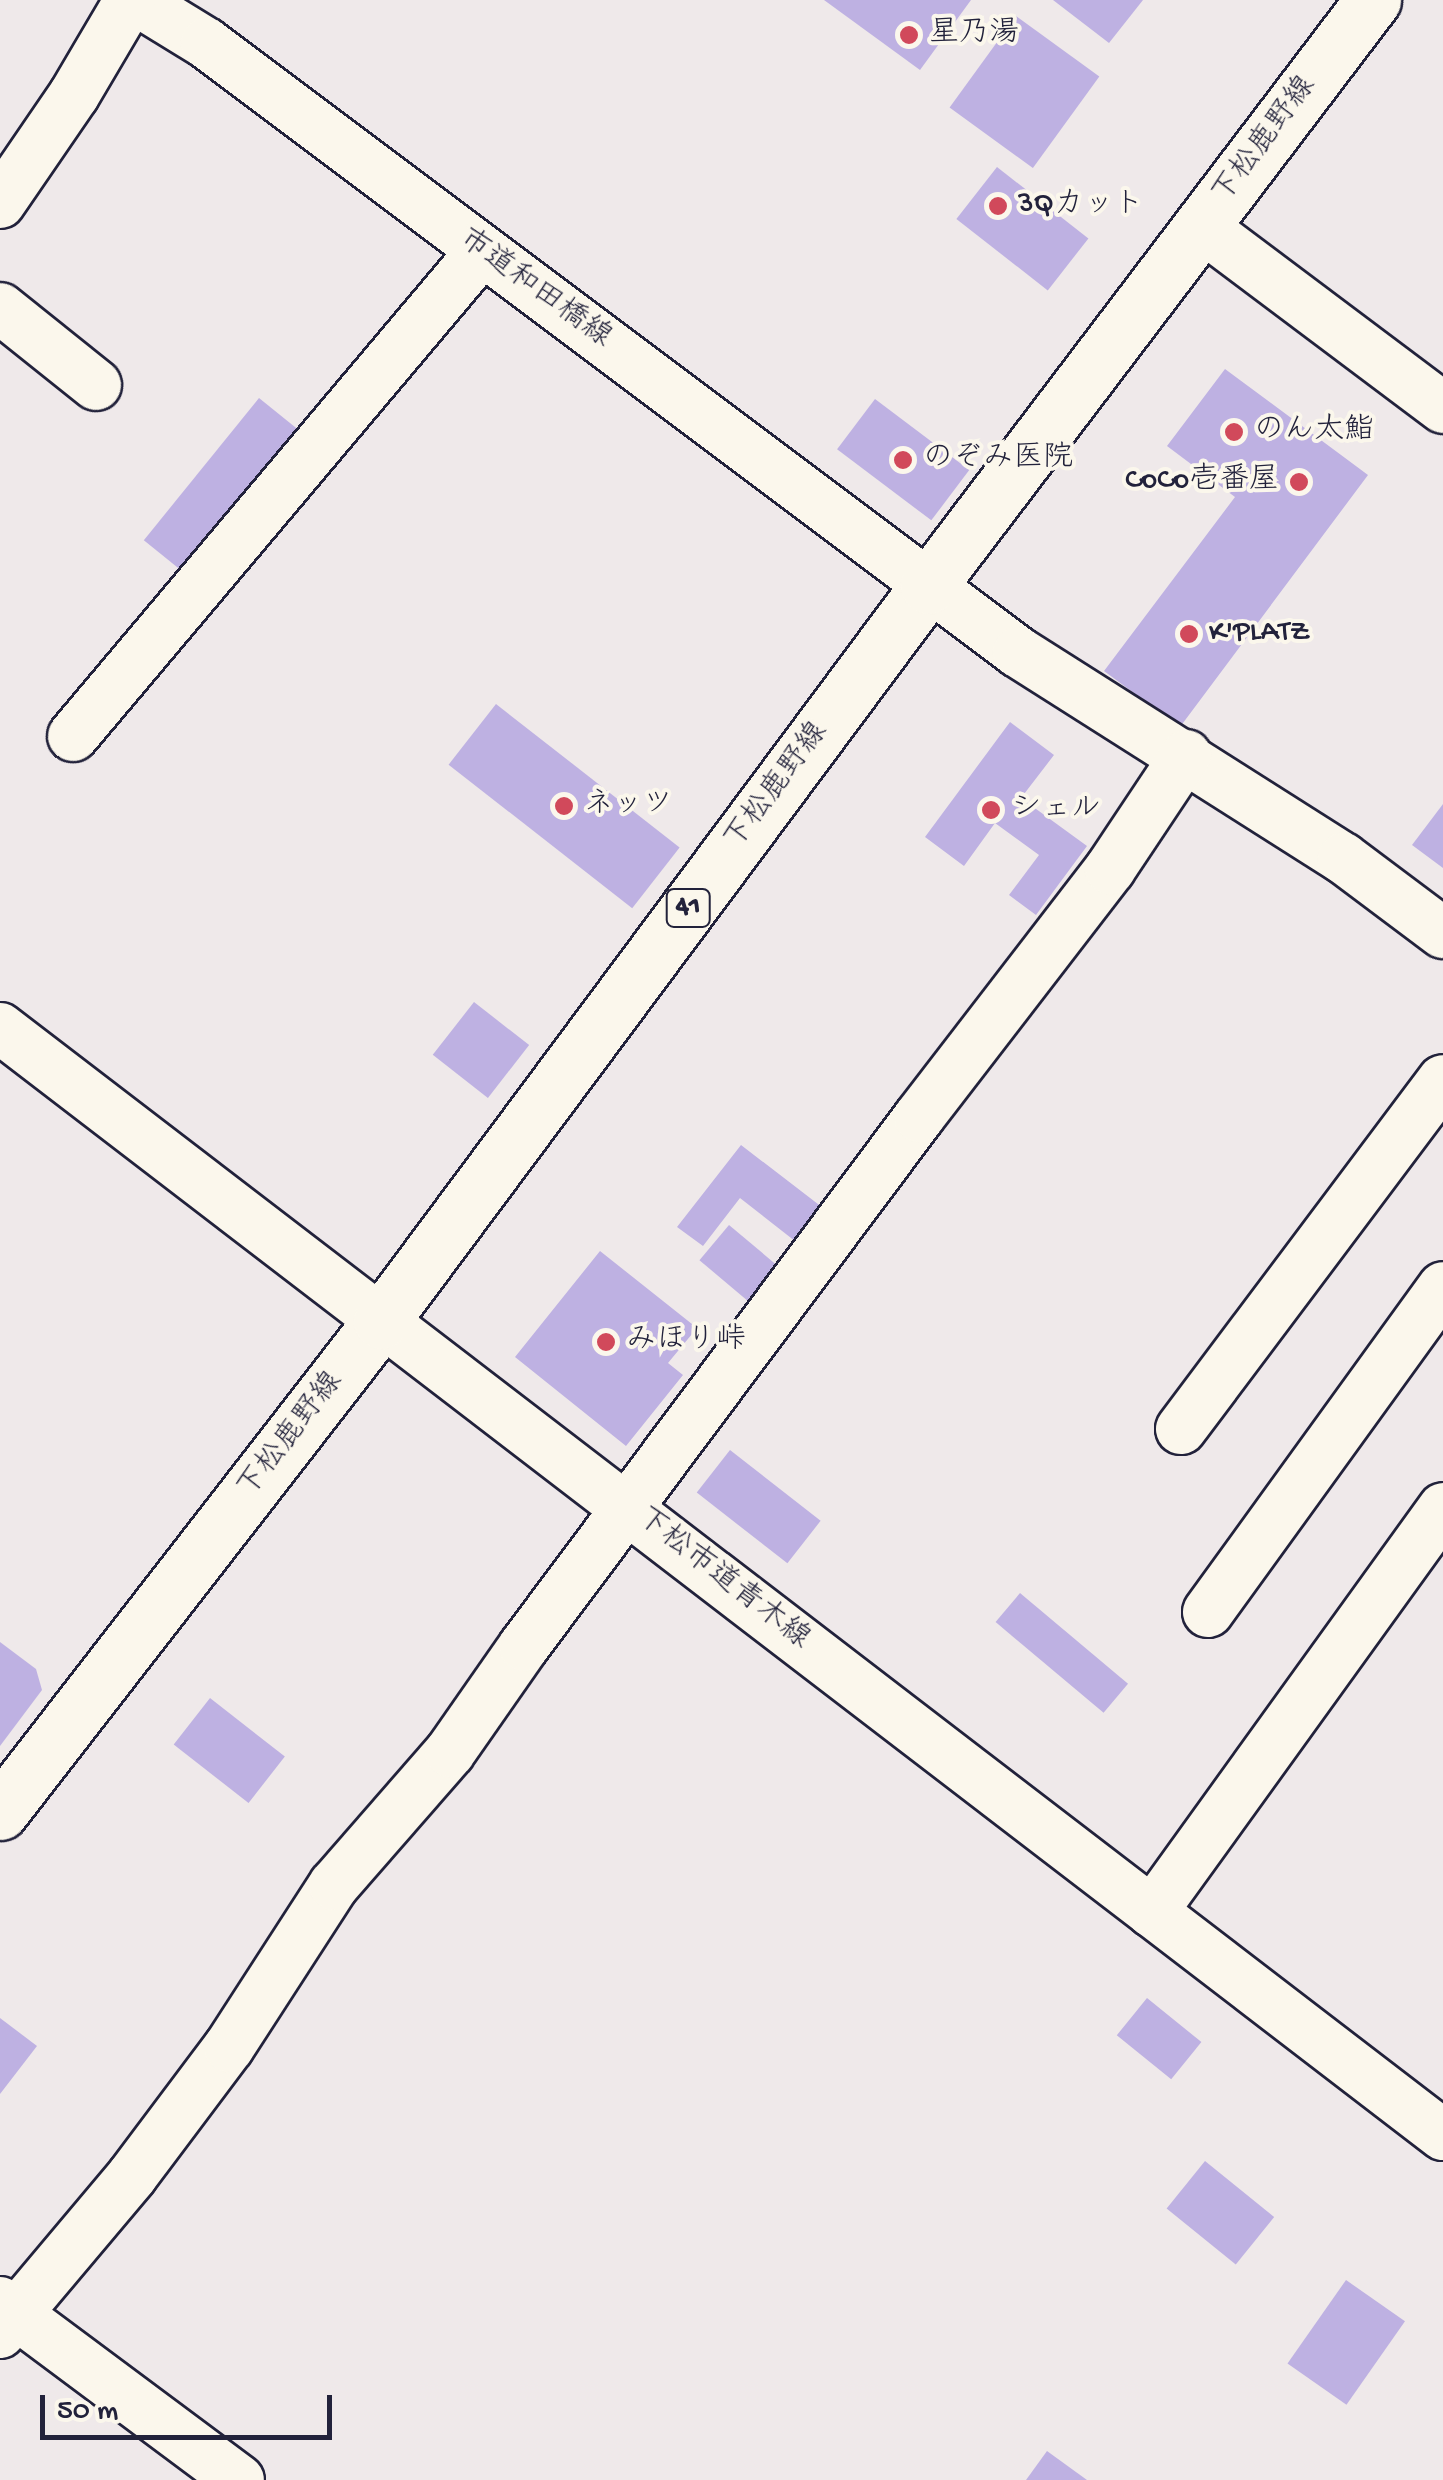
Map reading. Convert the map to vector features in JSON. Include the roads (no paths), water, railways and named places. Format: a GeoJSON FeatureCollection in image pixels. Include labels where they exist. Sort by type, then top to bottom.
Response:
{"type":"FeatureCollection","features":[{"type":"Feature","properties":{"kind":"main road","name":"下松鹿野線"},"geometry":{"type":"LineString","coordinates":[[0,1812],[381,1321],[928,586],[1373,0]]}},
{"type":"Feature","properties":{"kind":"street"},"geometry":{"type":"LineString","coordinates":[[0,203],[133,0]]}},
{"type":"Feature","properties":{"kind":"street","name":"市道和田橋線"},"geometry":{"type":"LineString","coordinates":[[133,0],[206,42],[1018,652],[1186,754],[1344,858],[1443,933]]}},
{"type":"Feature","properties":{"kind":"street"},"geometry":{"type":"LineString","coordinates":[[1201,226],[1443,408]]}},
{"type":"Feature","properties":{"kind":"street"},"geometry":{"type":"LineString","coordinates":[[73,736],[481,252]]}},
{"type":"Feature","properties":{"kind":"street"},"geometry":{"type":"LineString","coordinates":[[0,308],[96,385]]}},
{"type":"Feature","properties":{"kind":"street"},"geometry":{"type":"LineString","coordinates":[[239,2480],[4,2316],[132,2176],[229,2047],[334,1885],[450,1752],[919,1117],[1110,870],[1186,754]]}},
{"type":"Feature","properties":{"kind":"street","name":"下松市道青木線"},"geometry":{"type":"LineString","coordinates":[[0,1028],[1443,2135]]}},
{"type":"Feature","properties":{"kind":"street"},"geometry":{"type":"LineString","coordinates":[[1180,1429],[1443,1080]]}},
{"type":"Feature","properties":{"kind":"street"},"geometry":{"type":"LineString","coordinates":[[1208,1612],[1443,1287]]}},
{"type":"Feature","properties":{"kind":"street"},"geometry":{"type":"LineString","coordinates":[[1152,1912],[1443,1508]]}},
{"type":"Feature","properties":{"kind":"place","name":"星乃湯"},"geometry":{"type":"Point","coordinates":[909,35]}},
{"type":"Feature","properties":{"kind":"place","name":"3Qカット"},"geometry":{"type":"Point","coordinates":[998,206]}},
{"type":"Feature","properties":{"kind":"place","name":"のん太鮨"},"geometry":{"type":"Point","coordinates":[1234,432]}},
{"type":"Feature","properties":{"kind":"place","name":"のぞみ医院"},"geometry":{"type":"Point","coordinates":[903,460]}},
{"type":"Feature","properties":{"kind":"place","name":"CoCo壱番屋"},"geometry":{"type":"Point","coordinates":[1299,482]}},
{"type":"Feature","properties":{"kind":"place","name":"K'PLATZ"},"geometry":{"type":"Point","coordinates":[1189,634]}},
{"type":"Feature","properties":{"kind":"place","name":"ネッツ"},"geometry":{"type":"Point","coordinates":[564,806]}},
{"type":"Feature","properties":{"kind":"place","name":"シェル"},"geometry":{"type":"Point","coordinates":[991,810]}},
{"type":"Feature","properties":{"kind":"place","name":"みほり峠"},"geometry":{"type":"Point","coordinates":[606,1342]}}]}
